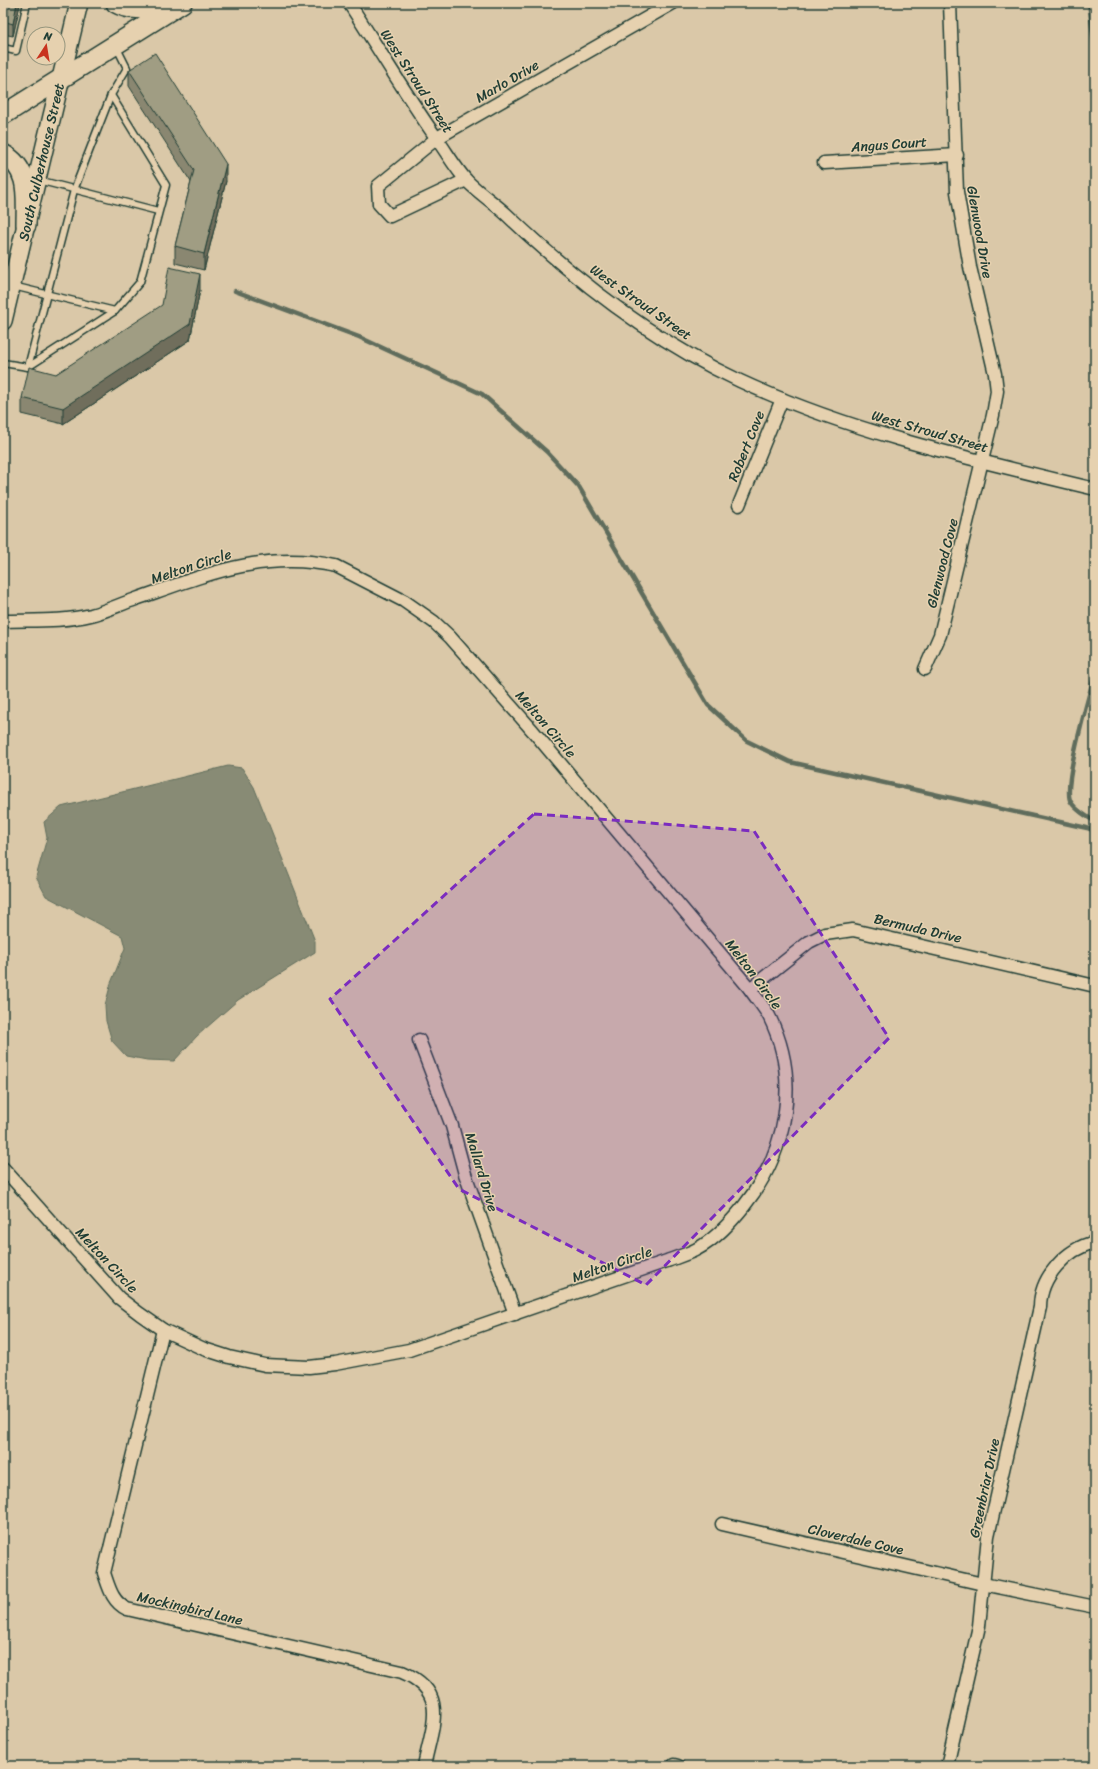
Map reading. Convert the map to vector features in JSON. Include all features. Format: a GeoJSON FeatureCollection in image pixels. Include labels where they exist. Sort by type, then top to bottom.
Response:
{"type":"FeatureCollection","features":[{"type":"Feature","properties":{"kind":"main road"},"geometry":{"type":"LineString","coordinates":[[116,3],[123,8],[132,9],[180,4]]}},
{"type":"Feature","properties":{"kind":"main road"},"geometry":{"type":"LineString","coordinates":[[3,115],[180,4]]}},
{"type":"Feature","properties":{"kind":"main road"},"geometry":{"type":"LineString","coordinates":[[3,154],[14,163],[26,182],[26,225]]}},
{"type":"Feature","properties":{"kind":"street","name":"South Culberhouse Street"},"geometry":{"type":"LineString","coordinates":[[3,321],[79,3]]}},
{"type":"Feature","properties":{"kind":"street","name":"West Stroud Street"},"geometry":{"type":"LineString","coordinates":[[348,3],[466,180],[532,240],[636,321],[687,354],[740,381],[821,414],[899,439],[982,462],[1095,489]]}},
{"type":"Feature","properties":{"kind":"street","name":"Marlo Drive"},"geometry":{"type":"LineString","coordinates":[[466,180],[390,216],[379,204],[378,186],[437,138],[673,3]]}},
{"type":"Feature","properties":{"kind":"street","name":"Glenwood Drive"},"geometry":{"type":"LineString","coordinates":[[950,3],[957,155],[957,192],[970,267],[995,374],[997,391],[982,462]]}},
{"type":"Feature","properties":{"kind":"street","name":"Angus Court"},"geometry":{"type":"LineString","coordinates":[[824,164],[957,155]]}},
{"type":"Feature","properties":{"kind":"street","name":"Robert Cove"},"geometry":{"type":"LineString","coordinates":[[739,505],[782,399]]}},
{"type":"Feature","properties":{"kind":"street","name":"Glenwood Cove"},"geometry":{"type":"LineString","coordinates":[[925,669],[940,635],[982,462]]}},
{"type":"Feature","properties":{"kind":"street","name":"Melton Circle"},"geometry":{"type":"LineString","coordinates":[[3,621],[57,620],[90,615],[218,570],[279,560],[326,562],[366,580],[404,601],[434,622],[450,637],[533,731],[750,989],[769,1016],[779,1041],[785,1062],[787,1095],[786,1118],[768,1171],[753,1194],[731,1222],[698,1249],[666,1262],[409,1350],[336,1364],[309,1367],[265,1365],[229,1357],[204,1349],[163,1330],[119,1298],[3,1168]]}},
{"type":"Feature","properties":{"kind":"street","name":"Bermuda Drive"},"geometry":{"type":"LineString","coordinates":[[750,989],[808,942],[825,934],[853,930],[1095,986]]}},
{"type":"Feature","properties":{"kind":"street","name":"Mallard Drive"},"geometry":{"type":"LineString","coordinates":[[419,1040],[452,1126],[464,1174],[515,1314]]}},
{"type":"Feature","properties":{"kind":"street","name":"Greenbriar Drive"},"geometry":{"type":"LineString","coordinates":[[947,1766],[979,1626],[988,1536],[1040,1307],[1040,1299],[1050,1274],[1057,1265],[1073,1251],[1095,1242]]}},
{"type":"Feature","properties":{"kind":"street","name":"Mockingbird Lane"},"geometry":{"type":"LineString","coordinates":[[163,1330],[104,1573],[111,1594],[123,1607],[127,1609],[402,1672],[416,1678],[427,1689],[433,1700],[434,1716],[424,1766]]}},
{"type":"Feature","properties":{"kind":"street","name":"Cloverdale Cove"},"geometry":{"type":"LineString","coordinates":[[722,1524],[983,1584],[1095,1607]]}},
{"type":"Feature","properties":{"kind":"lane"},"geometry":{"type":"LineString","coordinates":[[3,48],[16,51],[27,3]]}},
{"type":"Feature","properties":{"kind":"lane"},"geometry":{"type":"LineString","coordinates":[[28,366],[45,294],[74,190],[111,95],[127,68],[116,44]]}},
{"type":"Feature","properties":{"kind":"lane"},"geometry":{"type":"LineString","coordinates":[[3,363],[28,366],[115,311],[140,282],[166,185],[111,95]]}},
{"type":"Feature","properties":{"kind":"lane"},"geometry":{"type":"LineString","coordinates":[[37,180],[158,211]]}},
{"type":"Feature","properties":{"kind":"lane"},"geometry":{"type":"LineString","coordinates":[[11,286],[115,311]]}},
{"type":"Feature","properties":{"kind":"highlighted area"},"geometry":{"type":"Polygon","coordinates":[[[534,814],[754,831],[889,1038],[646,1285],[459,1189],[330,999],[534,814]]]}},
{"type":"Feature","properties":{"kind":"shaded area"},"geometry":{"type":"Polygon","coordinates":[[[228,766],[242,768],[254,787],[315,941],[315,952],[238,1000],[197,1036],[174,1061],[147,1060],[126,1056],[112,1041],[106,1021],[105,1005],[111,983],[125,948],[122,936],[46,896],[36,877],[47,838],[44,822],[61,807],[228,766]]]}},
{"type":"Feature","properties":{"kind":"building"},"geometry":{"type":"Polygon","coordinates":[[[3,3],[17,3],[13,24],[3,21],[3,3]]]}},
{"type":"Feature","properties":{"kind":"building"},"geometry":{"type":"Polygon","coordinates":[[[155,53],[226,164],[204,254],[175,246],[194,170],[129,70],[155,53]]]}},
{"type":"Feature","properties":{"kind":"building"},"geometry":{"type":"Polygon","coordinates":[[[169,267],[200,274],[190,324],[63,408],[22,398],[29,367],[56,374],[162,305],[169,267]]]}},
{"type":"Feature","properties":{"kind":"waterway"},"geometry":{"type":"LineString","coordinates":[[1089,3],[1095,64]]}},
{"type":"Feature","properties":{"kind":"waterway"},"geometry":{"type":"LineString","coordinates":[[235,291],[359,337],[482,394],[547,452],[579,487],[708,705],[747,741],[790,762],[1095,831]]}},
{"type":"Feature","properties":{"kind":"waterway"},"geometry":{"type":"LineString","coordinates":[[1095,673],[1077,740],[1070,779],[1069,794],[1071,802],[1075,808],[1085,816],[1095,821]]}}]}
